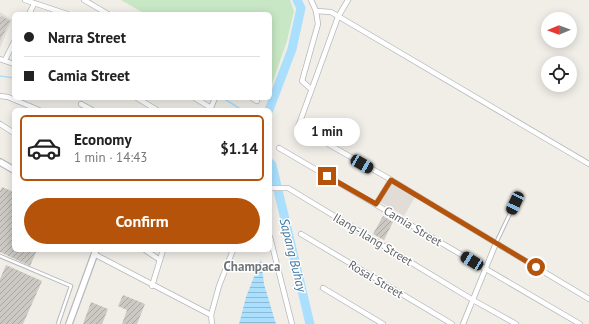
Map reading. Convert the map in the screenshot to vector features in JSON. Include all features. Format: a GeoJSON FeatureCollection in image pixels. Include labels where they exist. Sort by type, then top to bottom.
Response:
{"type":"FeatureCollection","features":[{"type":"Feature","properties":{"kind":"street"},"geometry":{"type":"LineString","coordinates":[[25,0],[62,12]]}},
{"type":"Feature","properties":{"kind":"street"},"geometry":{"type":"LineString","coordinates":[[84,0],[105,12]]}},
{"type":"Feature","properties":{"kind":"street"},"geometry":{"type":"LineString","coordinates":[[311,0],[316,11],[318,24],[302,81],[311,89]]}},
{"type":"Feature","properties":{"kind":"street"},"geometry":{"type":"LineString","coordinates":[[348,0],[338,17],[298,127],[391,180],[589,298]]}},
{"type":"Feature","properties":{"kind":"street"},"geometry":{"type":"LineString","coordinates":[[30,12],[34,4]]}},
{"type":"Feature","properties":{"kind":"street"},"geometry":{"type":"LineString","coordinates":[[316,11],[331,12],[589,164]]}},
{"type":"Feature","properties":{"kind":"street"},"geometry":{"type":"LineString","coordinates":[[12,45],[2,60],[12,63]]}},
{"type":"Feature","properties":{"kind":"street"},"geometry":{"type":"LineString","coordinates":[[0,96],[12,99]]}},
{"type":"Feature","properties":{"kind":"street"},"geometry":{"type":"LineString","coordinates":[[15,100],[34,108]]}},
{"type":"Feature","properties":{"kind":"street"},"geometry":{"type":"LineString","coordinates":[[140,100],[154,108]]}},
{"type":"Feature","properties":{"kind":"street"},"geometry":{"type":"LineString","coordinates":[[198,100],[209,108]]}},
{"type":"Feature","properties":{"kind":"street"},"geometry":{"type":"LineString","coordinates":[[81,104],[88,108]]}},
{"type":"Feature","properties":{"kind":"street"},"geometry":{"type":"LineString","coordinates":[[0,124],[12,132]]}},
{"type":"Feature","properties":{"kind":"street","name":"Camia Street"},"geometry":{"type":"LineString","coordinates":[[278,148],[580,324]]}},
{"type":"Feature","properties":{"kind":"street"},"geometry":{"type":"LineString","coordinates":[[0,162],[12,169]]}},
{"type":"Feature","properties":{"kind":"street"},"geometry":{"type":"LineString","coordinates":[[376,204],[391,180]]}},
{"type":"Feature","properties":{"kind":"street","name":"Ilang-Ilang Street"},"geometry":{"type":"LineString","coordinates":[[272,188],[283,187],[299,194],[473,300],[516,324]]}},
{"type":"Feature","properties":{"kind":"street","name":"Rosal Street"},"geometry":{"type":"LineString","coordinates":[[301,234],[452,324]]}},
{"type":"Feature","properties":{"kind":"street"},"geometry":{"type":"LineString","coordinates":[[463,324],[496,243]]}},
{"type":"Feature","properties":{"kind":"street"},"geometry":{"type":"LineString","coordinates":[[272,245],[292,324]]}},
{"type":"Feature","properties":{"kind":"street"},"geometry":{"type":"LineString","coordinates":[[68,324],[95,252],[152,286],[211,315]]}},
{"type":"Feature","properties":{"kind":"street"},"geometry":{"type":"LineString","coordinates":[[147,252],[160,260]]}},
{"type":"Feature","properties":{"kind":"street"},"geometry":{"type":"LineString","coordinates":[[152,286],[162,252]]}},
{"type":"Feature","properties":{"kind":"street"},"geometry":{"type":"LineString","coordinates":[[212,324],[211,315],[219,286],[232,252]]}},
{"type":"Feature","properties":{"kind":"street"},"geometry":{"type":"LineString","coordinates":[[323,288],[383,324]]}},
{"type":"Feature","properties":{"kind":"lane"},"geometry":{"type":"LineString","coordinates":[[496,243],[515,203]]}},
{"type":"Feature","properties":{"kind":"lane"},"geometry":{"type":"LineString","coordinates":[[0,256],[71,286],[58,324]]}},
{"type":"Feature","properties":{"kind":"shaded area"},"geometry":{"type":"Polygon","coordinates":[[[0,12],[12,20],[0,48],[0,12]]]}},
{"type":"Feature","properties":{"kind":"shaded area"},"geometry":{"type":"Polygon","coordinates":[[[391,182],[415,197],[404,216],[380,202],[391,182]]]}},
{"type":"Feature","properties":{"kind":"green space"},"geometry":{"type":"Polygon","coordinates":[[[121,0],[290,0],[294,11],[287,41],[272,84],[272,12],[142,12],[121,0]]]}},
{"type":"Feature","properties":{"kind":"water"},"geometry":{"type":"Polygon","coordinates":[[[261,259],[264,284],[276,324],[239,324],[246,297],[261,259]]]}},
{"type":"Feature","properties":{"kind":"building"},"geometry":{"type":"Polygon","coordinates":[[[2,16],[10,21],[0,41],[0,18],[2,16]]]}},
{"type":"Feature","properties":{"kind":"building"},"geometry":{"type":"Polygon","coordinates":[[[2,187],[12,191],[12,252],[36,252],[30,266],[0,252],[0,191],[2,187]]]}},
{"type":"Feature","properties":{"kind":"building"},"geometry":{"type":"Polygon","coordinates":[[[383,216],[393,222],[384,240],[373,234],[383,216]]]}},
{"type":"Feature","properties":{"kind":"building"},"geometry":{"type":"Polygon","coordinates":[[[6,265],[42,281],[23,324],[0,324],[0,279],[6,265]]]}},
{"type":"Feature","properties":{"kind":"building"},"geometry":{"type":"Polygon","coordinates":[[[123,295],[145,304],[137,324],[122,324],[127,310],[118,306],[123,295]]]}},
{"type":"Feature","properties":{"kind":"building"},"geometry":{"type":"Polygon","coordinates":[[[91,302],[108,309],[102,324],[83,324],[91,302]]]}},
{"type":"Feature","properties":{"kind":"waterway","name":"Sapang Buhay"},"geometry":{"type":"LineString","coordinates":[[270,108],[292,49],[301,8],[297,0]]}},
{"type":"Feature","properties":{"kind":"waterway"},"geometry":{"type":"LineString","coordinates":[[0,76],[12,78]]}},
{"type":"Feature","properties":{"kind":"waterway"},"geometry":{"type":"LineString","coordinates":[[226,100],[239,108]]}},
{"type":"Feature","properties":{"kind":"waterway","name":"Sapang Buhay"},"geometry":{"type":"LineString","coordinates":[[272,165],[310,324]]}},
{"type":"Feature","properties":{"kind":"district","name":"Champaca"},"geometry":{"type":"Point","coordinates":[252,266]}},
{"type":"Feature","properties":{"kind":"route"},"geometry":{"type":"LineString","coordinates":[[327,176],[376,204],[391,180],[536,267]]}}]}
